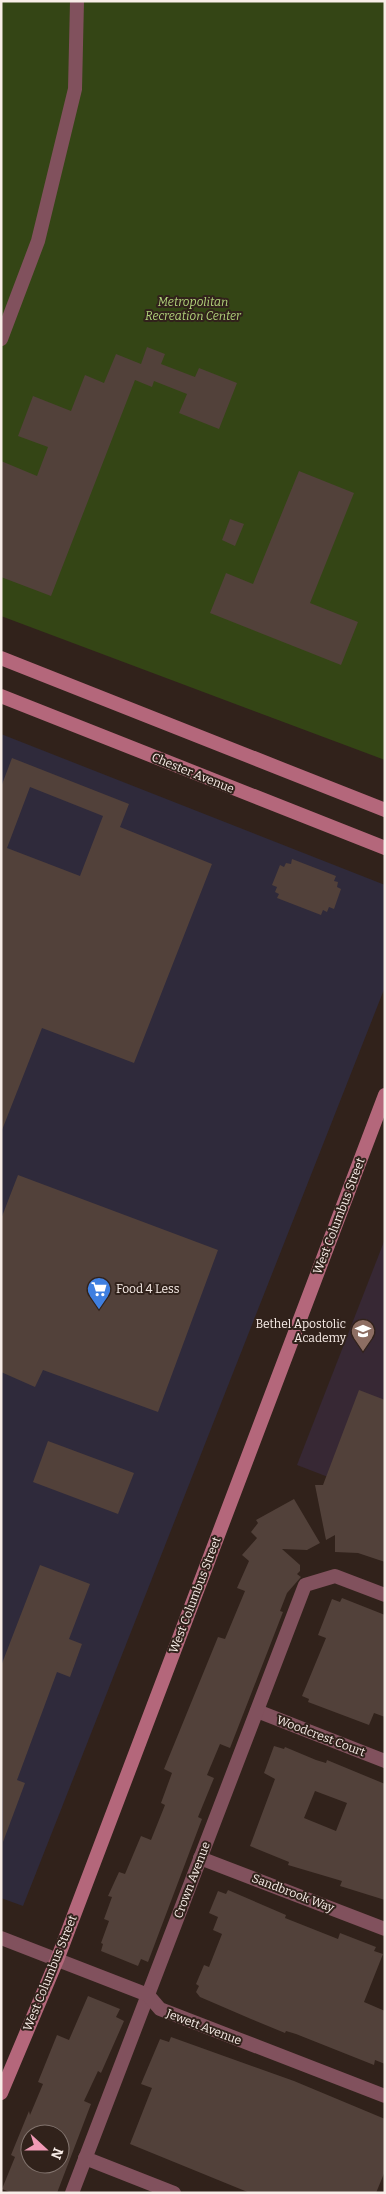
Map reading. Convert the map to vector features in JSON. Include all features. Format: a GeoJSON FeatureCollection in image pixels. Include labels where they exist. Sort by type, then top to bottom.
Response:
{"type":"FeatureCollection","features":[{"type":"Feature","properties":{"kind":"main road"},"geometry":{"type":"LineString","coordinates":[[1,658],[385,810]]}},
{"type":"Feature","properties":{"kind":"main road","name":"Chester Avenue"},"geometry":{"type":"LineString","coordinates":[[1,696],[385,848]]}},
{"type":"Feature","properties":{"kind":"main road","name":"West Columbus Street"},"geometry":{"type":"LineString","coordinates":[[1,2093],[57,1960],[385,1095]]}},
{"type":"Feature","properties":{"kind":"street"},"geometry":{"type":"LineString","coordinates":[[1,339],[38,241],[75,89],[77,1]]}},
{"type":"Feature","properties":{"kind":"street","name":"Crown Avenue"},"geometry":{"type":"LineString","coordinates":[[72,2193],[305,1586],[323,1578],[335,1576],[385,1595]]}},
{"type":"Feature","properties":{"kind":"street","name":"Woodcrest Court"},"geometry":{"type":"LineString","coordinates":[[257,1711],[385,1761]]}},
{"type":"Feature","properties":{"kind":"street","name":"Sandbrook Way"},"geometry":{"type":"LineString","coordinates":[[200,1858],[385,1929]]}},
{"type":"Feature","properties":{"kind":"street","name":"Jewett Avenue"},"geometry":{"type":"LineString","coordinates":[[1,1938],[148,1996],[160,2009],[385,2096]]}},
{"type":"Feature","properties":{"kind":"street"},"geometry":{"type":"LineString","coordinates":[[85,2158],[174,2193]]}},
{"type":"Feature","properties":{"kind":"shaded area"},"geometry":{"type":"Polygon","coordinates":[[[1,734],[385,885],[385,987],[23,1906],[1,1898],[1,734]]]}},
{"type":"Feature","properties":{"kind":"shaded area","name":"Bethel Apostolic Academy"},"geometry":{"type":"Polygon","coordinates":[[[385,1239],[385,1499],[297,1465],[385,1239]]]}},
{"type":"Feature","properties":{"kind":"green space","name":"Metropolitan Recreation Center"},"geometry":{"type":"Polygon","coordinates":[[[1,1],[385,1],[385,760],[1,616],[1,1]]]}},
{"type":"Feature","properties":{"kind":"building"},"geometry":{"type":"Polygon","coordinates":[[[147,347],[165,354],[161,364],[195,377],[199,368],[237,383],[219,429],[179,413],[187,394],[154,381],[152,387],[135,380],[51,596],[1,577],[1,461],[37,476],[48,447],[18,436],[33,396],[71,411],[85,375],[104,383],[116,354],[141,364],[147,347]]]}},
{"type":"Feature","properties":{"kind":"building"},"geometry":{"type":"Polygon","coordinates":[[[299,471],[354,493],[310,603],[358,622],[341,665],[210,613],[226,573],[253,584],[299,471]]]}},
{"type":"Feature","properties":{"kind":"building"},"geometry":{"type":"Polygon","coordinates":[[[230,519],[244,524],[235,546],[222,540],[230,519]]]}},
{"type":"Feature","properties":{"kind":"building"},"geometry":{"type":"Polygon","coordinates":[[[12,758],[129,804],[120,827],[212,864],[134,1063],[42,1028],[2,1130],[1,787],[12,758]],[[30,787],[7,848],[80,876],[103,816],[30,787]]]}},
{"type":"Feature","properties":{"kind":"building"},"geometry":{"type":"Polygon","coordinates":[[[292,859],[336,876],[334,881],[338,882],[337,887],[341,889],[334,909],[329,907],[327,912],[323,910],[321,915],[277,898],[279,894],[275,892],[277,887],[272,885],[280,865],[284,867],[286,863],[291,864],[292,859]]]}},
{"type":"Feature","properties":{"kind":"building","name":"Food 4 Less"},"geometry":{"type":"Polygon","coordinates":[[[18,1175],[218,1250],[158,1412],[43,1370],[35,1387],[1,1372],[1,1219],[18,1175]]]}},
{"type":"Feature","properties":{"kind":"building"},"geometry":{"type":"Polygon","coordinates":[[[359,1390],[385,1400],[385,1562],[358,1553],[335,1552],[335,1535],[326,1540],[315,1485],[323,1485],[359,1390]]]}},
{"type":"Feature","properties":{"kind":"building"},"geometry":{"type":"Polygon","coordinates":[[[48,1441],[134,1473],[118,1514],[33,1482],[48,1441]]]}},
{"type":"Feature","properties":{"kind":"building"},"geometry":{"type":"Polygon","coordinates":[[[294,1499],[320,1543],[307,1550],[282,1549],[300,1565],[300,1571],[297,1574],[301,1577],[287,1593],[280,1611],[283,1612],[230,1748],[220,1744],[207,1775],[214,1778],[198,1817],[202,1819],[148,1962],[141,1959],[138,1966],[101,1951],[103,1944],[101,1943],[109,1921],[104,1919],[112,1897],[108,1896],[119,1872],[125,1874],[141,1836],[151,1840],[165,1805],[161,1803],[172,1773],[164,1769],[218,1637],[225,1639],[245,1591],[237,1588],[249,1561],[242,1555],[257,1538],[251,1532],[258,1523],[256,1520],[294,1499]]]}},
{"type":"Feature","properties":{"kind":"building"},"geometry":{"type":"Polygon","coordinates":[[[40,1565],[90,1584],[69,1639],[82,1644],[70,1677],[57,1672],[17,1780],[25,1783],[3,1842],[1,1666],[40,1565]]]}},
{"type":"Feature","properties":{"kind":"building"},"geometry":{"type":"Polygon","coordinates":[[[342,1598],[385,1615],[385,1717],[374,1713],[369,1725],[308,1702],[309,1699],[302,1696],[326,1638],[318,1635],[332,1599],[340,1602],[342,1598]]]}},
{"type":"Feature","properties":{"kind":"building"},"geometry":{"type":"Polygon","coordinates":[[[274,1746],[284,1749],[285,1747],[316,1760],[326,1763],[327,1760],[385,1784],[385,1900],[340,1886],[342,1881],[288,1865],[289,1862],[250,1846],[275,1779],[264,1773],[274,1746]],[[315,1791],[304,1818],[336,1831],[347,1803],[315,1791]]]}},
{"type":"Feature","properties":{"kind":"building"},"geometry":{"type":"Polygon","coordinates":[[[228,1890],[286,1915],[285,1918],[338,1939],[340,1933],[376,1947],[374,1951],[383,1954],[364,2002],[385,2011],[385,2064],[375,2060],[374,2065],[296,2034],[286,2031],[285,2033],[200,1997],[196,1992],[199,1986],[196,1984],[204,1965],[209,1967],[222,1934],[213,1930],[218,1917],[209,1913],[218,1891],[226,1894],[228,1890]]]}},
{"type":"Feature","properties":{"kind":"building"},"geometry":{"type":"Polygon","coordinates":[[[88,1996],[120,2009],[116,2017],[124,2021],[101,2073],[98,2071],[84,2101],[91,2104],[70,2159],[70,2124],[24,2124],[29,2111],[30,2115],[43,2084],[38,2082],[57,2035],[69,2040],[88,1996]]]}},
{"type":"Feature","properties":{"kind":"building"},"geometry":{"type":"Polygon","coordinates":[[[171,2037],[294,2081],[385,2119],[385,2171],[376,2193],[250,2193],[130,2144],[152,2088],[141,2084],[160,2039],[169,2042],[171,2037]]]}},
{"type":"Feature","properties":{"kind":"building"},"geometry":{"type":"Polygon","coordinates":[[[20,2133],[20,2174],[64,2174],[57,2193],[12,2193],[2,2189],[15,2157],[11,2155],[20,2133]]]}},
{"type":"Feature","properties":{"kind":"place","name":"Food 4 Less"},"geometry":{"type":"Point","coordinates":[99,1310]}},
{"type":"Feature","properties":{"kind":"place","name":"Bethel Apostolic Academy"},"geometry":{"type":"Point","coordinates":[363,1352]}}]}
